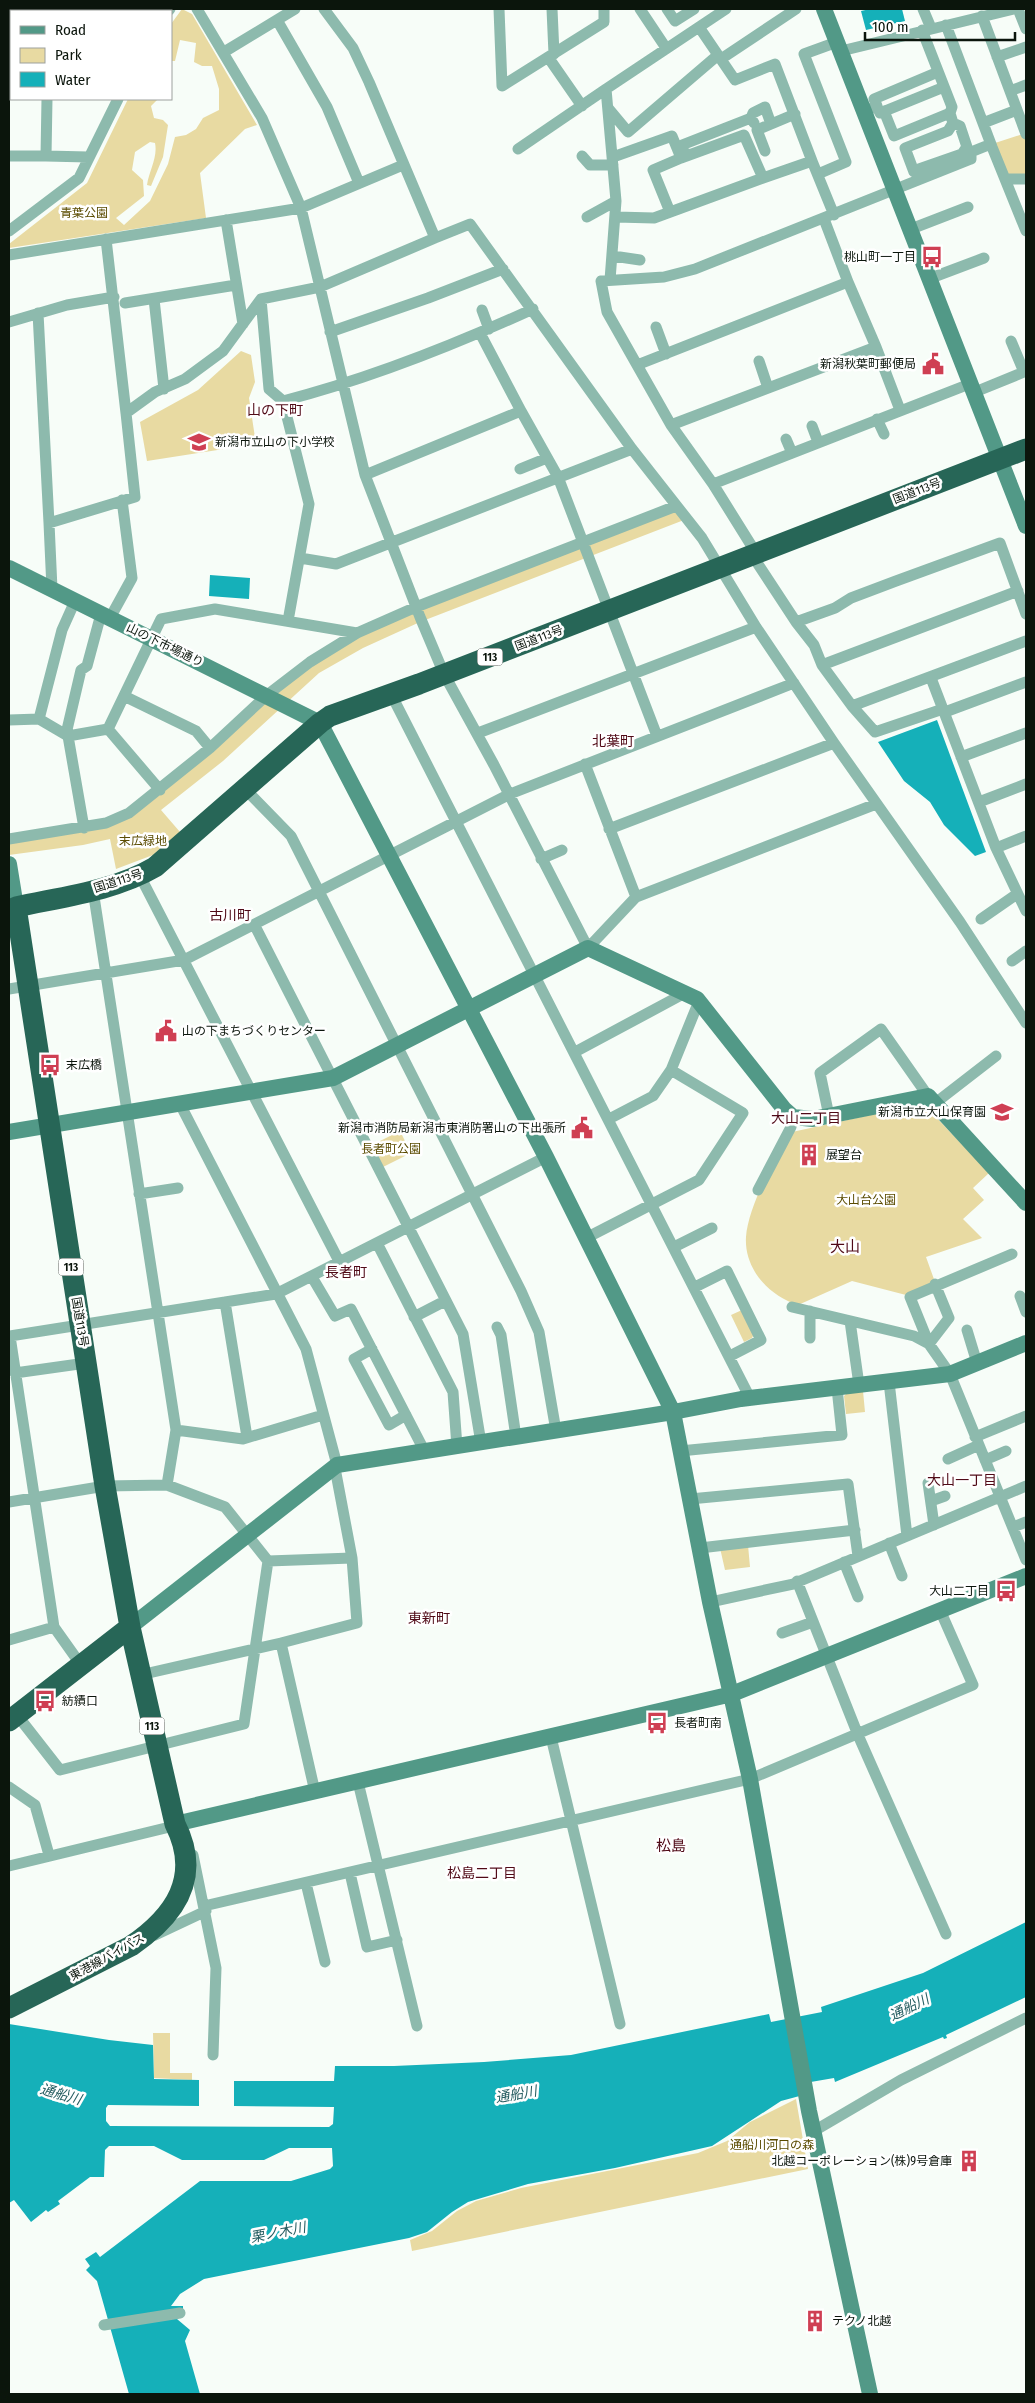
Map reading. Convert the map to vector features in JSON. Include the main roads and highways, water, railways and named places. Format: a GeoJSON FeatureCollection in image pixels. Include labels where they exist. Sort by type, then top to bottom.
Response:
{"type":"FeatureCollection","features":[{"type":"Feature","properties":{"kind":"highway","name":"国道113号"},"geometry":{"type":"LineString","coordinates":[[130,1627],[105,1486],[50,1124],[18,987],[16,907],[93,890],[140,876],[161,862],[320,722],[330,716],[610,611],[1026,449]]}},
{"type":"Feature","properties":{"kind":"highway"},"geometry":{"type":"LineString","coordinates":[[13,1718],[130,1627]]}},
{"type":"Feature","properties":{"kind":"highway","name":"東港線バイパス"},"geometry":{"type":"LineString","coordinates":[[9,2008],[128,1941],[151,1913],[167,1888],[171,1873],[175,1824],[130,1627]]}},
{"type":"Feature","properties":{"kind":"highway","name":"東港線バイパス"},"geometry":{"type":"LineString","coordinates":[[9,1994],[128,1941]]}},
{"type":"Feature","properties":{"kind":"water"},"geometry":{"type":"Polygon","coordinates":[[[870,9],[902,9],[905,21],[866,30],[861,11],[870,9]]]}},
{"type":"Feature","properties":{"kind":"water"},"geometry":{"type":"Polygon","coordinates":[[[210,575],[250,578],[249,599],[209,596],[210,575]]]}},
{"type":"Feature","properties":{"kind":"water"},"geometry":{"type":"Polygon","coordinates":[[[937,720],[986,852],[975,856],[944,825],[930,802],[904,781],[878,742],[937,720]]]}},
{"type":"Feature","properties":{"kind":"water"},"geometry":{"type":"Polygon","coordinates":[[[1026,1922],[1026,1997],[946,2035],[947,2038],[944,2039],[943,2037],[835,2082],[834,2078],[805,2083],[807,2094],[781,2101],[712,2146],[615,2168],[528,2184],[468,2202],[427,2232],[409,2238],[204,2279],[180,2294],[171,2306],[183,2306],[183,2316],[177,2319],[190,2330],[185,2341],[200,2394],[129,2394],[97,2281],[86,2270],[90,2266],[85,2259],[96,2252],[100,2257],[200,2181],[291,2181],[330,2169],[333,2166],[332,2148],[289,2148],[264,2160],[182,2160],[154,2146],[109,2146],[105,2150],[104,2177],[90,2177],[58,2201],[60,2204],[48,2212],[46,2210],[31,2222],[14,2200],[9,2203],[9,2024],[153,2045],[154,2079],[199,2080],[199,2106],[108,2105],[106,2108],[106,2121],[110,2126],[329,2127],[333,2124],[334,2107],[234,2106],[234,2081],[334,2081],[335,2066],[394,2066],[484,2062],[571,2055],[769,2014],[771,2022],[822,2012],[821,2007],[923,1973],[1026,1922]]]}},
{"type":"Feature","properties":{"kind":"place","name":"桃山町一丁目"},"geometry":{"type":"Point","coordinates":[932,257]}},
{"type":"Feature","properties":{"kind":"place","name":"新潟秋葉町郵便局"},"geometry":{"type":"Point","coordinates":[933,364]}},
{"type":"Feature","properties":{"kind":"place","name":"新潟市立山の下小学校"},"geometry":{"type":"Point","coordinates":[199,442]}},
{"type":"Feature","properties":{"kind":"place","name":"山の下まちづくりセンター"},"geometry":{"type":"Point","coordinates":[166,1031]}},
{"type":"Feature","properties":{"kind":"place","name":"末広橋"},"geometry":{"type":"Point","coordinates":[50,1065]}},
{"type":"Feature","properties":{"kind":"place","name":"新潟市立大山保育園"},"geometry":{"type":"Point","coordinates":[1002,1112]}},
{"type":"Feature","properties":{"kind":"place","name":"新潟市消防局新潟市東消防署山の下出張所"},"geometry":{"type":"Point","coordinates":[582,1128]}},
{"type":"Feature","properties":{"kind":"place","name":"展望台"},"geometry":{"type":"Point","coordinates":[809,1155]}},
{"type":"Feature","properties":{"kind":"place","name":"大山二丁目"},"geometry":{"type":"Point","coordinates":[1006,1591]}},
{"type":"Feature","properties":{"kind":"place","name":"紡績口"},"geometry":{"type":"Point","coordinates":[45,1701]}},
{"type":"Feature","properties":{"kind":"place","name":"長者町南"},"geometry":{"type":"Point","coordinates":[657,1723]}},
{"type":"Feature","properties":{"kind":"place","name":"北越コーポレーション(株)9号倉庫"},"geometry":{"type":"Point","coordinates":[969,2161]}},
{"type":"Feature","properties":{"kind":"place","name":"テクノ北越"},"geometry":{"type":"Point","coordinates":[815,2321]}},
{"type":"Feature","properties":{"kind":"district","name":"山の下町"},"geometry":{"type":"Point","coordinates":[275,410]}},
{"type":"Feature","properties":{"kind":"district","name":"北葉町"},"geometry":{"type":"Point","coordinates":[613,741]}},
{"type":"Feature","properties":{"kind":"district","name":"古川町"},"geometry":{"type":"Point","coordinates":[230,915]}},
{"type":"Feature","properties":{"kind":"district","name":"大山二丁目"},"geometry":{"type":"Point","coordinates":[806,1118]}},
{"type":"Feature","properties":{"kind":"district","name":"大山"},"geometry":{"type":"Point","coordinates":[845,1247]}},
{"type":"Feature","properties":{"kind":"district","name":"長者町"},"geometry":{"type":"Point","coordinates":[346,1272]}},
{"type":"Feature","properties":{"kind":"district","name":"大山一丁目"},"geometry":{"type":"Point","coordinates":[962,1480]}},
{"type":"Feature","properties":{"kind":"district","name":"東新町"},"geometry":{"type":"Point","coordinates":[429,1618]}},
{"type":"Feature","properties":{"kind":"district","name":"松島"},"geometry":{"type":"Point","coordinates":[671,1846]}},
{"type":"Feature","properties":{"kind":"district","name":"松島二丁目"},"geometry":{"type":"Point","coordinates":[482,1873]}},
{"type":"Feature","properties":{"kind":"park label","name":"青葉公園"},"geometry":{"type":"Point","coordinates":[84,213]}},
{"type":"Feature","properties":{"kind":"park label","name":"末広緑地"},"geometry":{"type":"Point","coordinates":[143,841]}},
{"type":"Feature","properties":{"kind":"park label","name":"長者町公園"},"geometry":{"type":"Point","coordinates":[391,1149]}},
{"type":"Feature","properties":{"kind":"park label","name":"大山台公園"},"geometry":{"type":"Point","coordinates":[866,1200]}},
{"type":"Feature","properties":{"kind":"park label","name":"通船川河口の森"},"geometry":{"type":"Point","coordinates":[772,2145]}},
{"type":"Feature","properties":{"kind":"water label","name":"通船川"},"geometry":{"type":"Point","coordinates":[909,2007]}},
{"type":"Feature","properties":{"kind":"water label","name":"通船川"},"geometry":{"type":"Point","coordinates":[61,2094]}},
{"type":"Feature","properties":{"kind":"water label","name":"通船川"},"geometry":{"type":"Point","coordinates":[516,2094]}},
{"type":"Feature","properties":{"kind":"water label","name":"栗ノ木川"},"geometry":{"type":"Point","coordinates":[278,2232]}}]}
